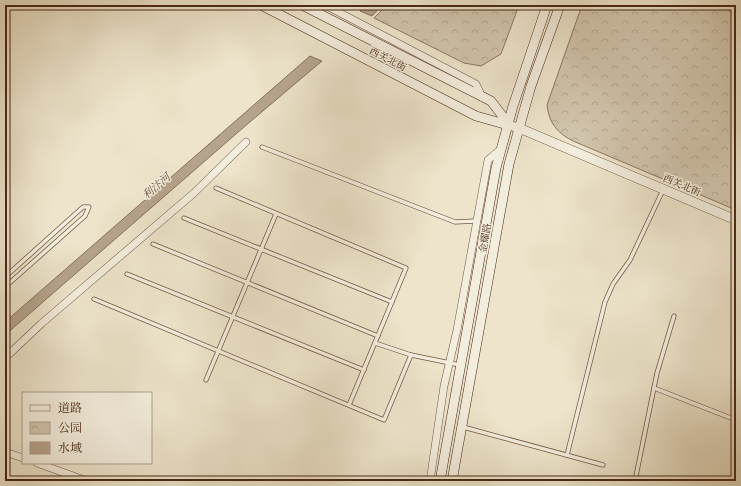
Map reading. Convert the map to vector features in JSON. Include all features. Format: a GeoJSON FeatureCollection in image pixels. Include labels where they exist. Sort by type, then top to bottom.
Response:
{"type":"FeatureCollection","features":[{"type":"Feature","properties":{"kind":"main road","name":"西关北街"},"geometry":{"type":"LineString","coordinates":[[261,5],[476,116],[508,123],[736,220]]}},
{"type":"Feature","properties":{"kind":"main road","name":"西关北街"},"geometry":{"type":"LineString","coordinates":[[302,5],[491,101],[508,123]]}},
{"type":"Feature","properties":{"kind":"main road","name":"金耀路"},"geometry":{"type":"LineString","coordinates":[[440,481],[460,365],[501,148],[547,5]]}},
{"type":"Feature","properties":{"kind":"main road","name":"金耀路"},"geometry":{"type":"LineString","coordinates":[[452,481],[510,164],[532,86],[560,5]]}},
{"type":"Feature","properties":{"kind":"street"},"geometry":{"type":"LineString","coordinates":[[325,5],[476,84],[482,97]]}},
{"type":"Feature","properties":{"kind":"street"},"geometry":{"type":"LineString","coordinates":[[5,358],[42,323],[194,193],[246,142]]}},
{"type":"Feature","properties":{"kind":"street"},"geometry":{"type":"LineString","coordinates":[[430,481],[444,386],[457,330],[488,160],[501,148]]}},
{"type":"Feature","properties":{"kind":"street"},"geometry":{"type":"LineString","coordinates":[[5,452],[22,458]]}},
{"type":"Feature","properties":{"kind":"street"},"geometry":{"type":"LineString","coordinates":[[40,464],[87,481]]}},
{"type":"Feature","properties":{"kind":"lane"},"geometry":{"type":"LineString","coordinates":[[262,147],[455,222],[476,221]]}},
{"type":"Feature","properties":{"kind":"lane"},"geometry":{"type":"LineString","coordinates":[[216,188],[406,268],[349,405]]}},
{"type":"Feature","properties":{"kind":"lane"},"geometry":{"type":"LineString","coordinates":[[567,455],[605,302],[612,284],[630,260],[664,189]]}},
{"type":"Feature","properties":{"kind":"lane"},"geometry":{"type":"LineString","coordinates":[[5,276],[83,207],[89,207],[85,216],[5,287]]}},
{"type":"Feature","properties":{"kind":"lane"},"geometry":{"type":"LineString","coordinates":[[206,380],[276,214]]}},
{"type":"Feature","properties":{"kind":"lane"},"geometry":{"type":"LineString","coordinates":[[184,218],[392,302]]}},
{"type":"Feature","properties":{"kind":"lane"},"geometry":{"type":"LineString","coordinates":[[153,244],[378,336]]}},
{"type":"Feature","properties":{"kind":"lane"},"geometry":{"type":"LineString","coordinates":[[127,274],[364,370]]}},
{"type":"Feature","properties":{"kind":"lane"},"geometry":{"type":"LineString","coordinates":[[94,299],[384,420],[411,355]]}},
{"type":"Feature","properties":{"kind":"lane"},"geometry":{"type":"LineString","coordinates":[[635,481],[654,388],[674,316]]}},
{"type":"Feature","properties":{"kind":"lane"},"geometry":{"type":"LineString","coordinates":[[375,343],[411,355],[460,365]]}},
{"type":"Feature","properties":{"kind":"lane"},"geometry":{"type":"LineString","coordinates":[[654,388],[736,420]]}},
{"type":"Feature","properties":{"kind":"lane"},"geometry":{"type":"LineString","coordinates":[[462,426],[603,465]]}},
{"type":"Feature","properties":{"kind":"green space"},"geometry":{"type":"Polygon","coordinates":[[[387,5],[519,5],[501,54],[481,66],[464,63],[374,18],[387,5]]]}},
{"type":"Feature","properties":{"kind":"green space"},"geometry":{"type":"Polygon","coordinates":[[[582,5],[722,5],[736,16],[736,210],[573,141],[558,131],[552,122],[547,105],[582,5]]]}},
{"type":"Feature","properties":{"kind":"water"},"geometry":{"type":"Polygon","coordinates":[[[367,5],[382,5],[372,16],[360,11],[367,5]]]}},
{"type":"Feature","properties":{"kind":"water"},"geometry":{"type":"Polygon","coordinates":[[[310,56],[322,61],[5,335],[5,322],[310,56]]]}},
{"type":"Feature","properties":{"kind":"water label","name":"利汴河"},"geometry":{"type":"Point","coordinates":[156,186]}}]}
